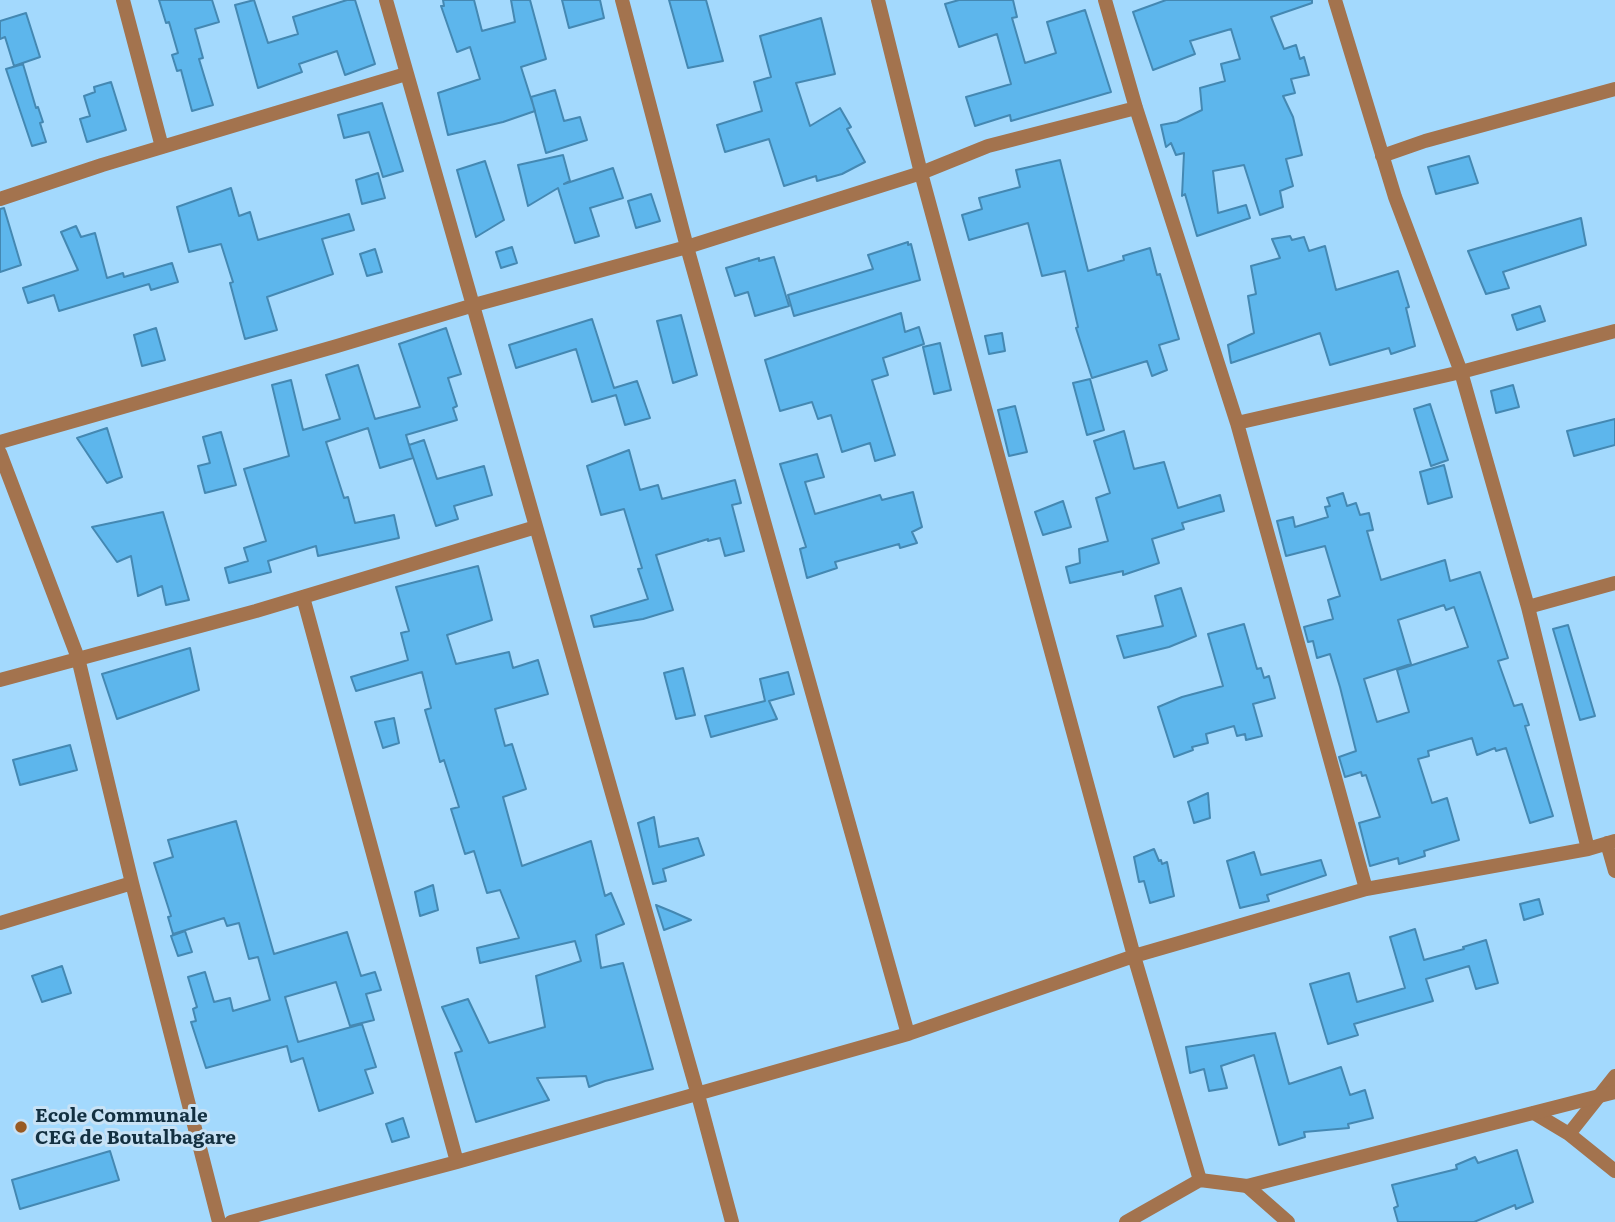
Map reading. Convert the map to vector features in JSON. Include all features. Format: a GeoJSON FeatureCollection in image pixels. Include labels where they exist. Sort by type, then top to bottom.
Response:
{"type":"FeatureCollection","features":[{"type":"Feature","properties":{"kind":"street"},"geometry":{"type":"LineString","coordinates":[[123,0],[162,147]]}},
{"type":"Feature","properties":{"kind":"street"},"geometry":{"type":"LineString","coordinates":[[386,0],[732,1222]]}},
{"type":"Feature","properties":{"kind":"street"},"geometry":{"type":"LineString","coordinates":[[621,0],[687,247],[908,1034]]}},
{"type":"Feature","properties":{"kind":"street"},"geometry":{"type":"LineString","coordinates":[[878,0],[921,173],[1134,956],[1200,1180]]}},
{"type":"Feature","properties":{"kind":"street"},"geometry":{"type":"LineString","coordinates":[[1105,0],[1136,108],[1237,423],[1366,889]]}},
{"type":"Feature","properties":{"kind":"street"},"geometry":{"type":"LineString","coordinates":[[1335,0],[1382,156],[1461,372],[1528,607],[1588,849]]}},
{"type":"Feature","properties":{"kind":"street"},"geometry":{"type":"LineString","coordinates":[[0,199],[102,164],[406,74]]}},
{"type":"Feature","properties":{"kind":"street"},"geometry":{"type":"LineString","coordinates":[[1382,156],[1426,141],[1615,89]]}},
{"type":"Feature","properties":{"kind":"street"},"geometry":{"type":"LineString","coordinates":[[0,442],[474,305],[687,247],[921,173],[988,146],[1136,108]]}},
{"type":"Feature","properties":{"kind":"street"},"geometry":{"type":"LineString","coordinates":[[1237,423],[1461,372],[1615,331]]}},
{"type":"Feature","properties":{"kind":"street"},"geometry":{"type":"LineString","coordinates":[[0,453],[78,659],[219,1222]]}},
{"type":"Feature","properties":{"kind":"street"},"geometry":{"type":"LineString","coordinates":[[0,680],[303,597],[536,527]]}},
{"type":"Feature","properties":{"kind":"street"},"geometry":{"type":"LineString","coordinates":[[1528,607],[1615,583]]}},
{"type":"Feature","properties":{"kind":"street"},"geometry":{"type":"LineString","coordinates":[[303,597],[457,1162]]}},
{"type":"Feature","properties":{"kind":"street"},"geometry":{"type":"LineString","coordinates":[[231,1222],[457,1162],[908,1034],[1134,956],[1366,889],[1588,849],[1611,842],[1615,871]]}},
{"type":"Feature","properties":{"kind":"street"},"geometry":{"type":"LineString","coordinates":[[0,923],[132,883]]}},
{"type":"Feature","properties":{"kind":"street"},"geometry":{"type":"LineString","coordinates":[[1569,1134],[1608,1094],[1615,1076]]}},
{"type":"Feature","properties":{"kind":"street"},"geometry":{"type":"LineString","coordinates":[[1126,1222],[1200,1180],[1247,1186],[1608,1094]]}},
{"type":"Feature","properties":{"kind":"street"},"geometry":{"type":"LineString","coordinates":[[1534,1113],[1569,1134],[1615,1171]]}},
{"type":"Feature","properties":{"kind":"street"},"geometry":{"type":"LineString","coordinates":[[1247,1186],[1288,1222]]}},
{"type":"Feature","properties":{"kind":"building"},"geometry":{"type":"Polygon","coordinates":[[[159,0],[212,0],[219,22],[195,29],[203,58],[199,59],[213,105],[192,111],[181,70],[177,71],[172,55],[178,53],[169,22],[166,23],[159,0]]]}},
{"type":"Feature","properties":{"kind":"building"},"geometry":{"type":"Polygon","coordinates":[[[254,0],[268,43],[298,34],[293,17],[347,0],[355,0],[375,64],[345,75],[337,51],[299,64],[302,72],[258,88],[235,5],[254,0]]]}},
{"type":"Feature","properties":{"kind":"building"},"geometry":{"type":"Polygon","coordinates":[[[443,0],[474,0],[482,31],[515,22],[511,0],[530,0],[546,59],[521,67],[535,111],[448,135],[438,93],[480,79],[470,47],[457,52],[441,6],[444,6],[443,0]]]}},
{"type":"Feature","properties":{"kind":"building"},"geometry":{"type":"Polygon","coordinates":[[[562,0],[600,0],[604,18],[569,28],[562,0]]]}},
{"type":"Feature","properties":{"kind":"building"},"geometry":{"type":"Polygon","coordinates":[[[669,0],[706,0],[723,61],[688,68],[669,0]]]}},
{"type":"Feature","properties":{"kind":"building"},"geometry":{"type":"Polygon","coordinates":[[[959,0],[1013,0],[1017,17],[1012,18],[1025,63],[1056,53],[1047,22],[1085,10],[1111,92],[1011,121],[1010,115],[975,126],[966,97],[1011,84],[997,34],[959,47],[945,4],[959,0]]]}},
{"type":"Feature","properties":{"kind":"building"},"geometry":{"type":"Polygon","coordinates":[[[1166,0],[1312,0],[1312,3],[1271,17],[1284,49],[1296,45],[1300,59],[1304,57],[1309,75],[1291,79],[1295,93],[1283,96],[1293,117],[1302,155],[1286,159],[1293,186],[1280,191],[1283,207],[1260,215],[1244,165],[1213,171],[1218,213],[1246,205],[1250,218],[1197,236],[1185,194],[1182,196],[1184,153],[1176,155],[1171,143],[1166,147],[1161,125],[1177,122],[1202,110],[1200,88],[1225,81],[1221,64],[1240,59],[1231,29],[1190,41],[1195,54],[1153,70],[1133,12],[1166,0]]]}},
{"type":"Feature","properties":{"kind":"building"},"geometry":{"type":"Polygon","coordinates":[[[26,13],[40,57],[14,66],[5,37],[0,39],[0,21],[26,13]]]}},
{"type":"Feature","properties":{"kind":"building"},"geometry":{"type":"Polygon","coordinates":[[[821,18],[835,74],[796,83],[810,126],[840,108],[851,127],[847,129],[865,162],[842,174],[817,181],[816,176],[784,186],[769,139],[725,152],[717,125],[762,111],[754,82],[771,77],[760,36],[821,18]]]}},
{"type":"Feature","properties":{"kind":"building"},"geometry":{"type":"Polygon","coordinates":[[[23,64],[43,122],[40,123],[46,142],[32,146],[6,69],[23,64]]]}},
{"type":"Feature","properties":{"kind":"building"},"geometry":{"type":"Polygon","coordinates":[[[111,82],[126,130],[87,142],[80,119],[90,116],[84,96],[95,92],[94,87],[111,82]]]}},
{"type":"Feature","properties":{"kind":"building"},"geometry":{"type":"Polygon","coordinates":[[[555,90],[564,121],[580,117],[587,140],[546,153],[531,97],[555,90]]]}},
{"type":"Feature","properties":{"kind":"building"},"geometry":{"type":"Polygon","coordinates":[[[382,103],[403,171],[383,177],[369,132],[344,138],[338,115],[382,103]]]}},
{"type":"Feature","properties":{"kind":"building"},"geometry":{"type":"Polygon","coordinates":[[[563,155],[570,181],[564,184],[613,168],[623,198],[590,208],[599,236],[575,243],[558,188],[528,206],[518,165],[563,155]]]}},
{"type":"Feature","properties":{"kind":"building"},"geometry":{"type":"Polygon","coordinates":[[[1469,156],[1478,183],[1436,194],[1428,167],[1469,156]]]}},
{"type":"Feature","properties":{"kind":"building"},"geometry":{"type":"Polygon","coordinates":[[[1060,160],[1088,271],[1124,260],[1123,256],[1150,248],[1179,339],[1159,345],[1167,370],[1152,376],[1147,361],[1092,378],[1076,328],[1078,327],[1065,271],[1042,276],[1028,223],[969,240],[962,215],[982,209],[979,198],[1020,187],[1016,170],[1060,160]]]}},
{"type":"Feature","properties":{"kind":"building"},"geometry":{"type":"Polygon","coordinates":[[[485,161],[504,220],[476,237],[457,170],[485,161]]]}},
{"type":"Feature","properties":{"kind":"building"},"geometry":{"type":"Polygon","coordinates":[[[378,173],[385,198],[362,204],[356,180],[378,173]]]}},
{"type":"Feature","properties":{"kind":"building"},"geometry":{"type":"Polygon","coordinates":[[[231,188],[239,216],[250,212],[258,240],[349,214],[354,230],[322,239],[333,274],[267,297],[277,330],[245,339],[230,283],[233,282],[221,244],[189,252],[177,207],[231,188]]]}},
{"type":"Feature","properties":{"kind":"building"},"geometry":{"type":"Polygon","coordinates":[[[651,194],[660,221],[636,228],[628,201],[651,194]]]}},
{"type":"Feature","properties":{"kind":"building"},"geometry":{"type":"Polygon","coordinates":[[[4,208],[21,265],[0,272],[0,209],[4,208]]]}},
{"type":"Feature","properties":{"kind":"building"},"geometry":{"type":"Polygon","coordinates":[[[1581,218],[1586,245],[1503,272],[1509,288],[1486,294],[1468,251],[1581,218]]]}},
{"type":"Feature","properties":{"kind":"building"},"geometry":{"type":"Polygon","coordinates":[[[76,226],[81,237],[95,233],[107,278],[123,273],[124,277],[172,263],[178,282],[151,290],[149,284],[59,311],[54,295],[28,303],[23,288],[78,270],[61,232],[76,226]]]}},
{"type":"Feature","properties":{"kind":"building"},"geometry":{"type":"Polygon","coordinates":[[[1290,236],[1292,240],[1304,237],[1309,251],[1325,246],[1336,290],[1398,271],[1409,307],[1406,308],[1415,346],[1391,354],[1389,348],[1330,365],[1320,333],[1231,363],[1228,345],[1254,333],[1248,296],[1256,294],[1251,266],[1280,258],[1272,239],[1290,236]]]}},
{"type":"Feature","properties":{"kind":"building"},"geometry":{"type":"Polygon","coordinates":[[[908,242],[908,245],[911,244],[920,280],[794,316],[788,295],[873,269],[868,255],[908,242]]]}},
{"type":"Feature","properties":{"kind":"building"},"geometry":{"type":"Polygon","coordinates":[[[512,247],[517,263],[501,268],[496,252],[512,247]]]}},
{"type":"Feature","properties":{"kind":"building"},"geometry":{"type":"Polygon","coordinates":[[[375,249],[382,272],[367,276],[360,254],[375,249]]]}},
{"type":"Feature","properties":{"kind":"building"},"geometry":{"type":"Polygon","coordinates":[[[774,257],[789,306],[755,316],[748,292],[735,296],[726,268],[759,258],[759,261],[774,257]]]}},
{"type":"Feature","properties":{"kind":"building"},"geometry":{"type":"Polygon","coordinates":[[[1540,306],[1545,321],[1517,330],[1512,315],[1540,306]]]}},
{"type":"Feature","properties":{"kind":"building"},"geometry":{"type":"Polygon","coordinates":[[[901,313],[905,332],[919,327],[924,344],[883,358],[888,375],[872,380],[895,455],[875,461],[870,443],[842,452],[831,415],[818,419],[812,402],[780,411],[765,360],[901,313]]]}},
{"type":"Feature","properties":{"kind":"building"},"geometry":{"type":"Polygon","coordinates":[[[681,315],[697,375],[673,383],[657,321],[681,315]]]}},
{"type":"Feature","properties":{"kind":"building"},"geometry":{"type":"Polygon","coordinates":[[[592,319],[614,388],[637,381],[650,418],[625,425],[616,395],[592,402],[576,349],[516,368],[509,345],[592,319]]]}},
{"type":"Feature","properties":{"kind":"building"},"geometry":{"type":"Polygon","coordinates":[[[156,328],[165,360],[142,366],[134,335],[156,328]]]}},
{"type":"Feature","properties":{"kind":"building"},"geometry":{"type":"Polygon","coordinates":[[[446,328],[461,374],[448,378],[457,406],[453,408],[457,420],[406,435],[413,458],[380,468],[368,428],[326,442],[344,498],[348,497],[355,523],[394,515],[399,538],[318,556],[316,546],[268,561],[271,572],[229,583],[225,568],[248,561],[244,548],[266,541],[244,469],[289,456],[272,385],[291,380],[303,430],[340,419],[326,375],[358,365],[375,419],[420,407],[399,344],[446,328]]]}},
{"type":"Feature","properties":{"kind":"building"},"geometry":{"type":"Polygon","coordinates":[[[1002,333],[1005,351],[989,354],[985,336],[1002,333]]]}},
{"type":"Feature","properties":{"kind":"building"},"geometry":{"type":"Polygon","coordinates":[[[940,343],[951,390],[934,394],[923,347],[940,343]]]}},
{"type":"Feature","properties":{"kind":"building"},"geometry":{"type":"Polygon","coordinates":[[[1090,379],[1104,430],[1087,435],[1073,383],[1090,379]]]}},
{"type":"Feature","properties":{"kind":"building"},"geometry":{"type":"Polygon","coordinates":[[[1513,385],[1519,407],[1496,413],[1491,391],[1513,385]]]}},
{"type":"Feature","properties":{"kind":"building"},"geometry":{"type":"Polygon","coordinates":[[[1430,404],[1448,460],[1431,466],[1414,409],[1430,404]]]}},
{"type":"Feature","properties":{"kind":"building"},"geometry":{"type":"Polygon","coordinates":[[[1015,406],[1027,452],[1009,456],[998,410],[1015,406]]]}},
{"type":"Feature","properties":{"kind":"building"},"geometry":{"type":"Polygon","coordinates":[[[1615,419],[1615,445],[1574,456],[1567,431],[1615,419]]]}},
{"type":"Feature","properties":{"kind":"building"},"geometry":{"type":"Polygon","coordinates":[[[107,428],[122,477],[107,483],[77,438],[107,428]]]}},
{"type":"Feature","properties":{"kind":"building"},"geometry":{"type":"Polygon","coordinates":[[[1124,431],[1134,469],[1164,462],[1178,508],[1220,495],[1224,511],[1182,523],[1184,529],[1152,539],[1159,563],[1123,575],[1123,571],[1070,583],[1066,567],[1080,563],[1079,549],[1108,541],[1096,498],[1110,493],[1094,441],[1124,431]]]}},
{"type":"Feature","properties":{"kind":"building"},"geometry":{"type":"Polygon","coordinates":[[[221,432],[236,485],[205,493],[198,466],[210,463],[203,437],[221,432]]]}},
{"type":"Feature","properties":{"kind":"building"},"geometry":{"type":"Polygon","coordinates":[[[424,440],[437,479],[484,466],[492,495],[454,506],[458,519],[436,526],[409,445],[424,440]]]}},
{"type":"Feature","properties":{"kind":"building"},"geometry":{"type":"Polygon","coordinates":[[[629,450],[640,490],[658,485],[662,499],[735,480],[741,503],[732,505],[744,551],[725,556],[720,538],[708,539],[656,555],[673,610],[643,619],[594,627],[591,616],[648,599],[638,569],[642,568],[624,509],[601,515],[587,466],[629,450]]]}},
{"type":"Feature","properties":{"kind":"building"},"geometry":{"type":"Polygon","coordinates":[[[817,454],[824,477],[805,482],[815,514],[880,495],[882,500],[913,492],[922,527],[912,532],[917,543],[900,548],[899,544],[835,562],[837,568],[807,578],[800,549],[806,547],[780,464],[817,454]]]}},
{"type":"Feature","properties":{"kind":"building"},"geometry":{"type":"Polygon","coordinates":[[[1444,465],[1452,497],[1428,504],[1420,472],[1444,465]]]}},
{"type":"Feature","properties":{"kind":"building"},"geometry":{"type":"Polygon","coordinates":[[[1343,493],[1347,506],[1356,503],[1360,515],[1369,513],[1373,530],[1367,531],[1381,580],[1445,560],[1450,581],[1480,572],[1508,658],[1498,661],[1514,706],[1522,704],[1529,725],[1525,726],[1553,816],[1530,823],[1506,748],[1496,751],[1495,748],[1477,755],[1472,738],[1428,751],[1429,756],[1418,759],[1432,803],[1447,798],[1459,840],[1424,851],[1425,856],[1399,864],[1398,858],[1370,866],[1359,823],[1380,817],[1366,775],[1362,776],[1361,772],[1345,777],[1339,757],[1356,751],[1340,687],[1330,654],[1317,658],[1313,641],[1308,642],[1304,627],[1333,619],[1328,600],[1340,596],[1325,546],[1286,556],[1277,521],[1293,517],[1295,527],[1328,517],[1325,507],[1330,506],[1327,498],[1343,493]],[[1444,605],[1398,620],[1411,664],[1364,679],[1377,722],[1409,712],[1397,670],[1468,647],[1454,607],[1446,610],[1444,605]]]}},
{"type":"Feature","properties":{"kind":"building"},"geometry":{"type":"Polygon","coordinates":[[[1063,501],[1071,527],[1043,535],[1035,512],[1063,501]]]}},
{"type":"Feature","properties":{"kind":"building"},"geometry":{"type":"Polygon","coordinates":[[[163,512],[189,600],[166,605],[162,586],[138,596],[131,556],[117,562],[92,527],[163,512]]]}},
{"type":"Feature","properties":{"kind":"building"},"geometry":{"type":"Polygon","coordinates":[[[478,566],[492,620],[447,635],[456,664],[509,652],[513,668],[538,660],[548,694],[495,709],[505,746],[512,744],[526,789],[503,797],[522,866],[591,841],[605,896],[611,893],[624,924],[596,935],[601,968],[623,963],[653,1069],[589,1087],[586,1076],[537,1078],[549,1100],[476,1122],[455,1053],[462,1051],[442,1007],[468,999],[489,1043],[545,1027],[536,976],[581,961],[575,941],[480,963],[477,948],[519,938],[500,890],[487,893],[474,851],[465,854],[451,809],[459,807],[444,760],[440,762],[425,710],[431,708],[422,672],[356,691],[351,677],[408,660],[401,633],[409,631],[396,587],[478,566]]]}},
{"type":"Feature","properties":{"kind":"building"},"geometry":{"type":"Polygon","coordinates":[[[1181,588],[1196,636],[1169,647],[1124,658],[1117,636],[1163,626],[1155,596],[1181,588]]]}},
{"type":"Feature","properties":{"kind":"building"},"geometry":{"type":"Polygon","coordinates":[[[1244,624],[1257,669],[1261,668],[1264,678],[1269,676],[1275,698],[1253,704],[1262,736],[1246,740],[1245,734],[1237,736],[1234,726],[1206,734],[1208,743],[1192,747],[1193,750],[1174,757],[1158,707],[1182,697],[1223,686],[1208,634],[1244,624]]]}},
{"type":"Feature","properties":{"kind":"building"},"geometry":{"type":"Polygon","coordinates":[[[1568,625],[1595,716],[1580,720],[1553,629],[1568,625]]]}},
{"type":"Feature","properties":{"kind":"building"},"geometry":{"type":"Polygon","coordinates":[[[190,648],[199,690],[117,719],[102,674],[190,648]]]}},
{"type":"Feature","properties":{"kind":"building"},"geometry":{"type":"Polygon","coordinates":[[[683,668],[695,715],[676,719],[664,673],[683,668]]]}},
{"type":"Feature","properties":{"kind":"building"},"geometry":{"type":"Polygon","coordinates":[[[788,672],[794,694],[769,701],[777,719],[711,737],[705,716],[765,701],[760,679],[788,672]]]}},
{"type":"Feature","properties":{"kind":"building"},"geometry":{"type":"Polygon","coordinates":[[[394,718],[399,743],[383,748],[375,722],[394,718]]]}},
{"type":"Feature","properties":{"kind":"building"},"geometry":{"type":"Polygon","coordinates":[[[70,745],[77,770],[20,785],[13,760],[70,745]]]}},
{"type":"Feature","properties":{"kind":"building"},"geometry":{"type":"Polygon","coordinates":[[[1208,793],[1210,818],[1194,823],[1188,802],[1208,793]]]}},
{"type":"Feature","properties":{"kind":"building"},"geometry":{"type":"Polygon","coordinates":[[[654,817],[659,847],[698,838],[704,855],[663,869],[666,881],[653,884],[638,823],[654,817]]]}},
{"type":"Feature","properties":{"kind":"building"},"geometry":{"type":"Polygon","coordinates":[[[236,821],[274,954],[347,932],[361,976],[375,972],[381,990],[366,994],[374,1020],[350,1026],[336,982],[285,997],[298,1042],[362,1024],[376,1067],[365,1070],[373,1093],[319,1111],[303,1058],[291,1062],[287,1046],[206,1068],[191,1022],[196,1021],[193,1009],[197,1007],[188,977],[205,972],[214,1002],[230,998],[233,1011],[270,1000],[258,957],[249,959],[239,923],[227,926],[224,918],[173,934],[168,917],[171,916],[154,863],[173,857],[168,840],[236,821]]]}},
{"type":"Feature","properties":{"kind":"building"},"geometry":{"type":"Polygon","coordinates":[[[1154,849],[1162,864],[1167,862],[1174,896],[1150,903],[1144,881],[1139,882],[1134,857],[1154,849]]]}},
{"type":"Feature","properties":{"kind":"building"},"geometry":{"type":"Polygon","coordinates":[[[1254,852],[1261,875],[1321,860],[1326,875],[1267,895],[1269,901],[1240,908],[1227,861],[1254,852]]]}},
{"type":"Feature","properties":{"kind":"building"},"geometry":{"type":"Polygon","coordinates":[[[433,885],[438,910],[420,916],[415,892],[433,885]]]}},
{"type":"Feature","properties":{"kind":"building"},"geometry":{"type":"Polygon","coordinates":[[[1539,899],[1543,914],[1524,920],[1520,904],[1539,899]]]}},
{"type":"Feature","properties":{"kind":"building"},"geometry":{"type":"Polygon","coordinates":[[[656,905],[673,912],[691,920],[664,930],[656,905]]]}},
{"type":"Feature","properties":{"kind":"building"},"geometry":{"type":"Polygon","coordinates":[[[1415,929],[1424,960],[1486,940],[1498,983],[1476,989],[1469,966],[1426,979],[1433,1001],[1354,1024],[1358,1035],[1328,1044],[1310,984],[1349,973],[1357,1002],[1405,988],[1390,937],[1415,929]]]}},
{"type":"Feature","properties":{"kind":"building"},"geometry":{"type":"Polygon","coordinates":[[[185,931],[192,952],[178,956],[171,936],[185,931]]]}},
{"type":"Feature","properties":{"kind":"building"},"geometry":{"type":"Polygon","coordinates":[[[62,966],[71,993],[42,1002],[32,976],[62,966]]]}},
{"type":"Feature","properties":{"kind":"building"},"geometry":{"type":"Polygon","coordinates":[[[1275,1033],[1289,1084],[1341,1067],[1350,1095],[1365,1090],[1373,1118],[1348,1124],[1349,1128],[1304,1132],[1305,1137],[1279,1145],[1254,1055],[1221,1066],[1227,1088],[1209,1091],[1204,1069],[1190,1073],[1186,1047],[1275,1033]]]}},
{"type":"Feature","properties":{"kind":"building"},"geometry":{"type":"Polygon","coordinates":[[[403,1118],[409,1137],[392,1142],[386,1124],[403,1118]]]}},
{"type":"Feature","properties":{"kind":"building"},"geometry":{"type":"Polygon","coordinates":[[[1517,1150],[1533,1202],[1516,1209],[1515,1205],[1474,1222],[1398,1222],[1394,1208],[1398,1206],[1392,1185],[1457,1169],[1456,1165],[1475,1157],[1478,1163],[1517,1150]]]}},
{"type":"Feature","properties":{"kind":"building"},"geometry":{"type":"Polygon","coordinates":[[[110,1151],[119,1180],[20,1209],[12,1180],[110,1151]]]}},
{"type":"Feature","properties":{"kind":"place","name":"Ecole Communale CEG de Boutalbagare"},"geometry":{"type":"Point","coordinates":[21,1127]}}]}
